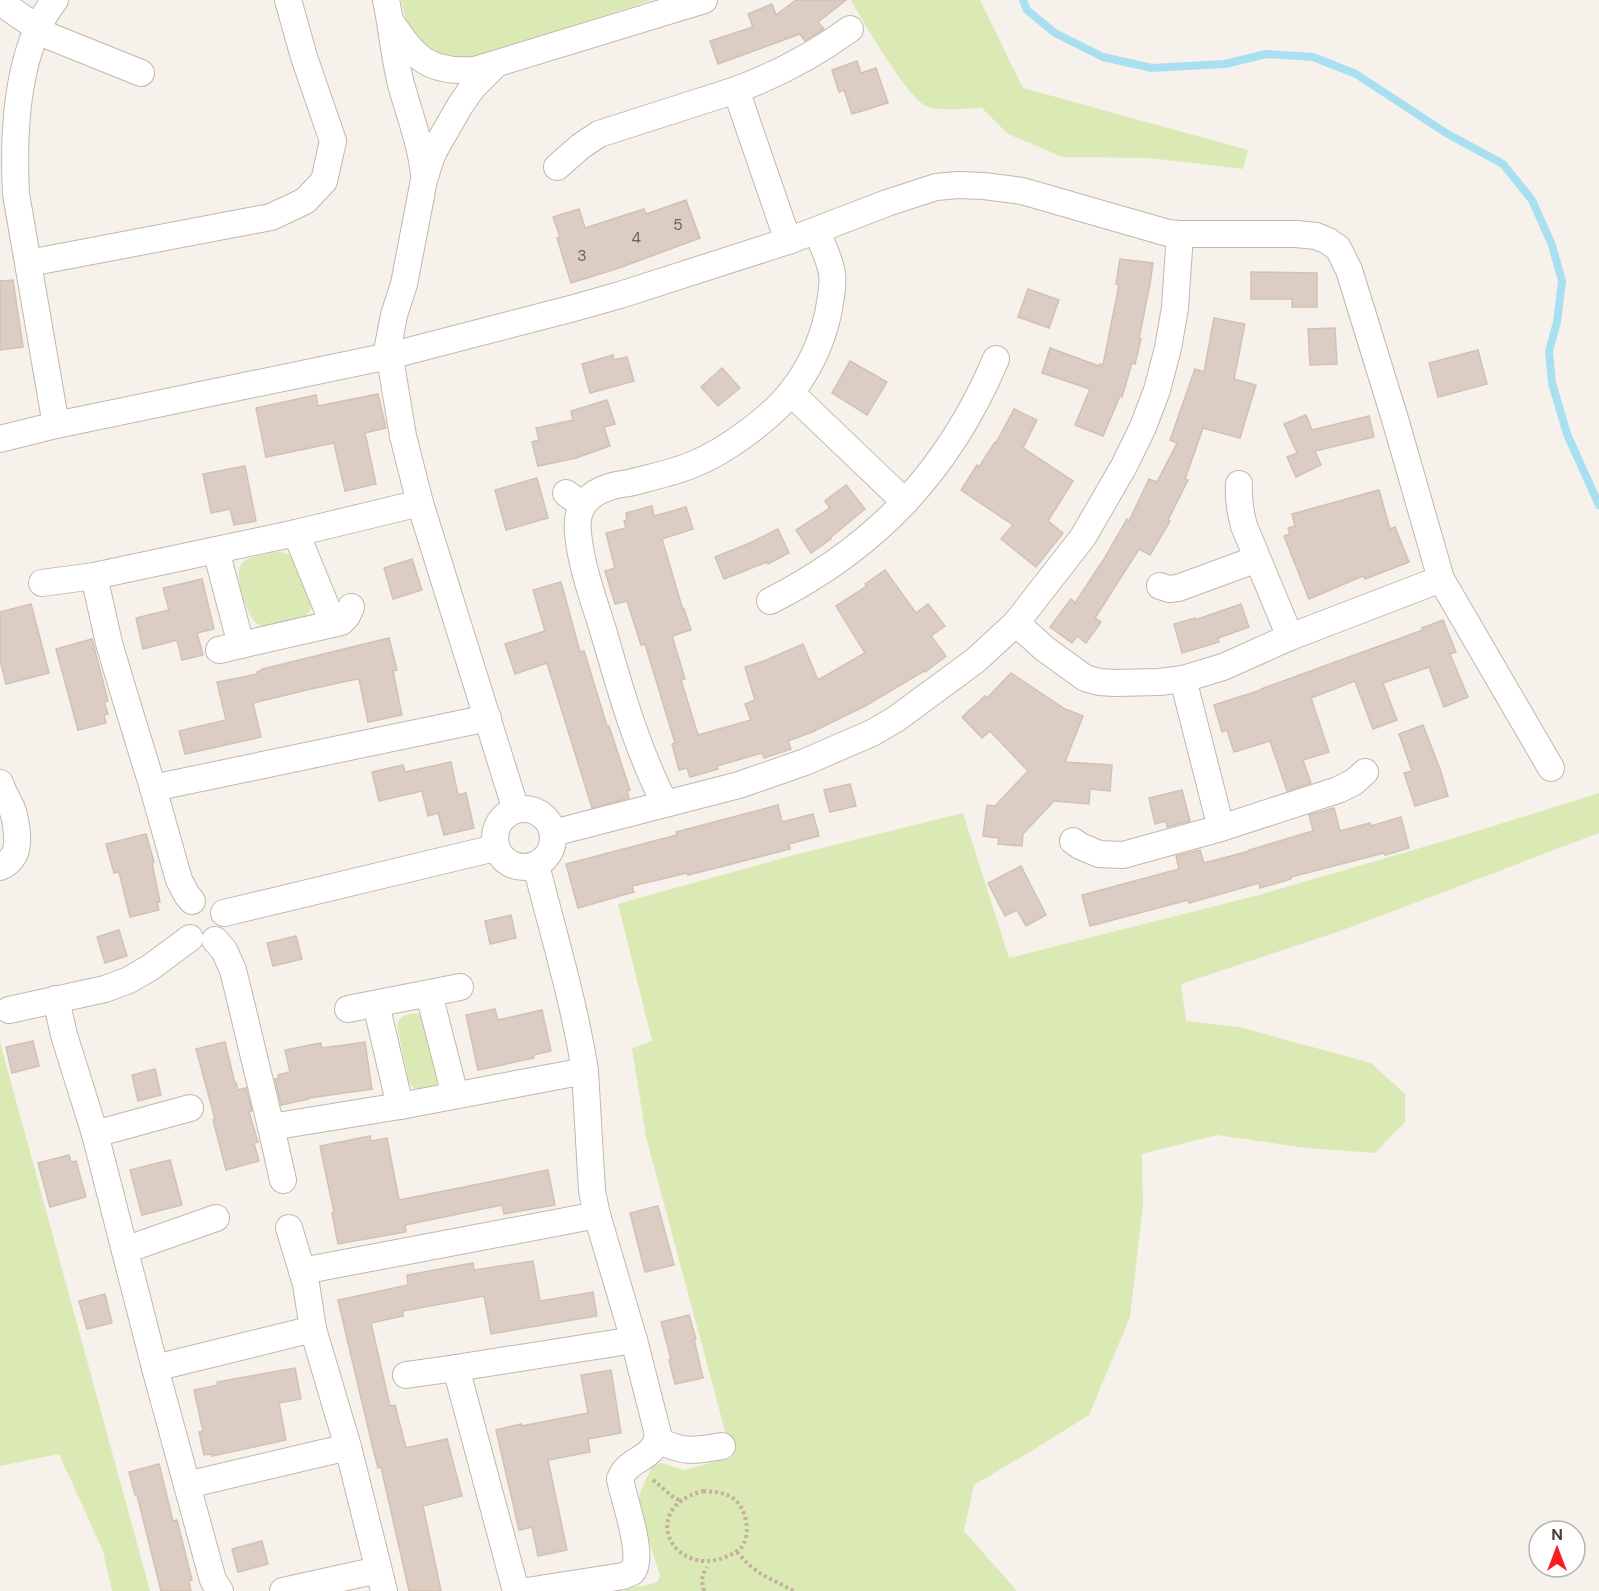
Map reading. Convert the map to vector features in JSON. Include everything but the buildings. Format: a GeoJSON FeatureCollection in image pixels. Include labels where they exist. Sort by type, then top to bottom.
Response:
{"type":"FeatureCollection","features":[{"type":"Feature","properties":{"kind":"street"},"geometry":{"type":"LineString","coordinates":[[55,0],[38,29],[26,64],[18,100],[15,131],[16,194],[56,425]]}},
{"type":"Feature","properties":{"kind":"street"},"geometry":{"type":"LineString","coordinates":[[29,263],[271,218],[304,201],[324,181],[333,141],[304,57],[288,0]]}},
{"type":"Feature","properties":{"kind":"street"},"geometry":{"type":"LineString","coordinates":[[388,11],[407,45],[418,57],[433,66],[460,71],[494,66],[704,0]]}},
{"type":"Feature","properties":{"kind":"street"},"geometry":{"type":"LineString","coordinates":[[0,2],[61,42],[141,73]]}},
{"type":"Feature","properties":{"kind":"street"},"geometry":{"type":"LineString","coordinates":[[388,11],[400,78],[423,162],[424,180]]}},
{"type":"Feature","properties":{"kind":"street"},"geometry":{"type":"LineString","coordinates":[[557,167],[598,135],[736,90],[810,57],[850,30]]}},
{"type":"Feature","properties":{"kind":"street"},"geometry":{"type":"LineString","coordinates":[[494,66],[474,87],[435,148],[424,180],[404,284],[390,331],[388,346],[404,436],[420,503],[516,810]]}},
{"type":"Feature","properties":{"kind":"street"},"geometry":{"type":"LineString","coordinates":[[736,90],[788,241]]}},
{"type":"Feature","properties":{"kind":"street"},"geometry":{"type":"LineString","coordinates":[[0,439],[56,425],[389,356],[611,298],[788,241],[887,203],[936,188],[957,185],[1022,191],[1168,233],[1316,236],[1338,248],[1349,270],[1395,418],[1441,579],[1551,768]]}},
{"type":"Feature","properties":{"kind":"street"},"geometry":{"type":"LineString","coordinates":[[665,804],[627,711],[583,565],[578,532],[579,513],[574,499],[695,464],[721,450],[767,417],[791,393],[809,365],[818,345],[826,323],[831,297],[832,276],[827,253],[816,231]]}},
{"type":"Feature","properties":{"kind":"street"},"geometry":{"type":"LineString","coordinates":[[553,833],[739,785],[806,762],[872,733],[896,720],[976,660],[1016,623],[1083,537],[1124,466],[1143,426],[1157,390],[1176,308],[1180,234]]}},
{"type":"Feature","properties":{"kind":"street"},"geometry":{"type":"LineString","coordinates":[[770,601],[799,586],[844,557],[877,531],[905,502],[928,475],[966,422],[996,359]]}},
{"type":"Feature","properties":{"kind":"street"},"geometry":{"type":"LineString","coordinates":[[791,393],[905,502]]}},
{"type":"Feature","properties":{"kind":"street"},"geometry":{"type":"LineString","coordinates":[[1239,484],[1240,508],[1244,526],[1290,638]]}},
{"type":"Feature","properties":{"kind":"street"},"geometry":{"type":"LineString","coordinates":[[42,583],[94,576],[296,533],[420,503]]}},
{"type":"Feature","properties":{"kind":"street"},"geometry":{"type":"LineString","coordinates":[[216,550],[230,647],[342,615],[296,533]]}},
{"type":"Feature","properties":{"kind":"street"},"geometry":{"type":"LineString","coordinates":[[1160,586],[1169,589],[1178,588],[1257,559]]}},
{"type":"Feature","properties":{"kind":"street"},"geometry":{"type":"LineString","coordinates":[[94,576],[119,676],[180,880],[192,901]]}},
{"type":"Feature","properties":{"kind":"street"},"geometry":{"type":"LineString","coordinates":[[1016,623],[1044,649],[1085,678],[1116,683],[1159,682],[1183,679],[1223,668],[1290,638],[1441,579]]}},
{"type":"Feature","properties":{"kind":"street"},"geometry":{"type":"LineString","coordinates":[[1183,679],[1221,828]]}},
{"type":"Feature","properties":{"kind":"street"},"geometry":{"type":"LineString","coordinates":[[153,788],[488,718]]}},
{"type":"Feature","properties":{"kind":"street"},"geometry":{"type":"LineString","coordinates":[[1073,841],[1099,854],[1123,855],[1221,828],[1338,790],[1354,782],[1365,772]]}},
{"type":"Feature","properties":{"kind":"street"},"geometry":{"type":"LineString","coordinates":[[0,783],[13,811],[17,841],[15,854],[0,867]]}},
{"type":"Feature","properties":{"kind":"street"},"geometry":{"type":"LineString","coordinates":[[528,809],[540,814],[553,833],[551,848],[545,858],[536,865],[524,868],[512,865],[502,858],[495,848],[495,832],[501,819],[516,810],[528,809]]}},
{"type":"Feature","properties":{"kind":"street"},"geometry":{"type":"LineString","coordinates":[[224,913],[495,848]]}},
{"type":"Feature","properties":{"kind":"street"},"geometry":{"type":"LineString","coordinates":[[526,1591],[619,1577],[632,1572],[636,1564],[635,1540],[620,1479],[626,1468],[652,1451],[657,1440],[657,1427],[634,1340],[597,1215],[592,1191],[585,1071],[577,1026],[536,865]]}},
{"type":"Feature","properties":{"kind":"street"},"geometry":{"type":"LineString","coordinates":[[201,898],[211,900],[219,905],[224,913],[224,928],[215,940],[207,943],[197,942],[184,932],[181,915],[192,901],[201,898]]}},
{"type":"Feature","properties":{"kind":"street"},"geometry":{"type":"LineString","coordinates":[[9,1010],[105,988],[129,980],[146,971],[190,938]]}},
{"type":"Feature","properties":{"kind":"street"},"geometry":{"type":"LineString","coordinates":[[215,940],[224,950],[233,970],[283,1180]]}},
{"type":"Feature","properties":{"kind":"street"},"geometry":{"type":"LineString","coordinates":[[348,1009],[460,987]]}},
{"type":"Feature","properties":{"kind":"street"},"geometry":{"type":"LineString","coordinates":[[429,994],[455,1095]]}},
{"type":"Feature","properties":{"kind":"street"},"geometry":{"type":"LineString","coordinates":[[56,999],[64,1035],[95,1134],[155,1368],[213,1580],[220,1591]]}},
{"type":"Feature","properties":{"kind":"street"},"geometry":{"type":"LineString","coordinates":[[376,1004],[400,1106]]}},
{"type":"Feature","properties":{"kind":"street"},"geometry":{"type":"LineString","coordinates":[[271,1127],[400,1106],[585,1071]]}},
{"type":"Feature","properties":{"kind":"street"},"geometry":{"type":"LineString","coordinates":[[95,1134],[190,1108]]}},
{"type":"Feature","properties":{"kind":"street"},"geometry":{"type":"LineString","coordinates":[[302,1271],[597,1215]]}},
{"type":"Feature","properties":{"kind":"street"},"geometry":{"type":"LineString","coordinates":[[125,1250],[216,1218]]}},
{"type":"Feature","properties":{"kind":"street"},"geometry":{"type":"LineString","coordinates":[[283,1591],[381,1580],[348,1448],[313,1329],[308,1295],[289,1228]]}},
{"type":"Feature","properties":{"kind":"street"},"geometry":{"type":"LineString","coordinates":[[155,1368],[313,1329]]}},
{"type":"Feature","properties":{"kind":"street"},"geometry":{"type":"LineString","coordinates":[[406,1375],[634,1340]]}},
{"type":"Feature","properties":{"kind":"street"},"geometry":{"type":"LineString","coordinates":[[456,1368],[516,1591]]}},
{"type":"Feature","properties":{"kind":"street"},"geometry":{"type":"LineString","coordinates":[[657,1440],[682,1450],[694,1451],[722,1446]]}},
{"type":"Feature","properties":{"kind":"street"},"geometry":{"type":"LineString","coordinates":[[187,1485],[348,1448]]}},
{"type":"Feature","properties":{"kind":"path"},"geometry":{"type":"LineString","coordinates":[[639,1460],[653,1481],[681,1501]]}},
{"type":"Feature","properties":{"kind":"path"},"geometry":{"type":"LineString","coordinates":[[685,1561],[675,1555],[669,1545],[667,1536],[670,1517],[681,1501],[692,1494],[703,1491],[721,1492],[734,1499],[744,1513],[747,1527],[745,1544],[737,1552],[720,1562],[707,1567],[697,1567]]}},
{"type":"Feature","properties":{"kind":"path"},"geometry":{"type":"LineString","coordinates":[[737,1552],[761,1574],[794,1591]]}},
{"type":"Feature","properties":{"kind":"path"},"geometry":{"type":"LineString","coordinates":[[704,1591],[702,1580],[707,1567]]}},
{"type":"Feature","properties":{"kind":"green space"},"geometry":{"type":"Polygon","coordinates":[[[401,0],[652,0],[486,54],[467,59],[450,59],[429,51],[408,28],[401,0]]]}},
{"type":"Feature","properties":{"kind":"green space"},"geometry":{"type":"Polygon","coordinates":[[[851,0],[980,0],[1023,88],[1248,150],[1243,169],[1150,158],[1063,157],[1008,134],[982,108],[946,109],[926,106],[908,89],[897,74],[851,0]]]}},
{"type":"Feature","properties":{"kind":"green space"},"geometry":{"type":"Polygon","coordinates":[[[277,552],[288,554],[294,560],[300,571],[311,608],[305,616],[279,625],[262,626],[255,622],[247,607],[239,582],[240,568],[242,563],[248,559],[277,552]]]}},
{"type":"Feature","properties":{"kind":"green space"},"geometry":{"type":"Polygon","coordinates":[[[1599,793],[1599,833],[1343,930],[1181,984],[1186,1021],[1239,1027],[1371,1063],[1405,1094],[1405,1122],[1375,1153],[1306,1148],[1217,1135],[1142,1154],[1143,1205],[1130,1317],[1089,1415],[974,1485],[964,1531],[1017,1591],[624,1591],[628,1587],[655,1583],[660,1575],[649,1542],[639,1499],[641,1490],[654,1465],[662,1463],[684,1470],[732,1457],[646,1137],[632,1048],[652,1041],[618,904],[794,855],[963,813],[1009,958],[1259,895],[1599,793]]]}},
{"type":"Feature","properties":{"kind":"green space"},"geometry":{"type":"Polygon","coordinates":[[[416,1013],[422,1016],[440,1078],[435,1086],[426,1090],[412,1087],[409,1083],[397,1026],[406,1015],[416,1013]]]}},
{"type":"Feature","properties":{"kind":"green space"},"geometry":{"type":"Polygon","coordinates":[[[0,1042],[150,1591],[112,1591],[103,1551],[59,1454],[0,1466],[0,1042]]]}},
{"type":"Feature","properties":{"kind":"waterway"},"geometry":{"type":"LineString","coordinates":[[1023,0],[1027,10],[1055,33],[1103,57],[1152,68],[1225,64],[1266,54],[1313,57],[1356,74],[1446,133],[1503,164],[1532,200],[1552,245],[1562,281],[1557,322],[1549,351],[1552,383],[1567,434],[1599,505]]}}]}
